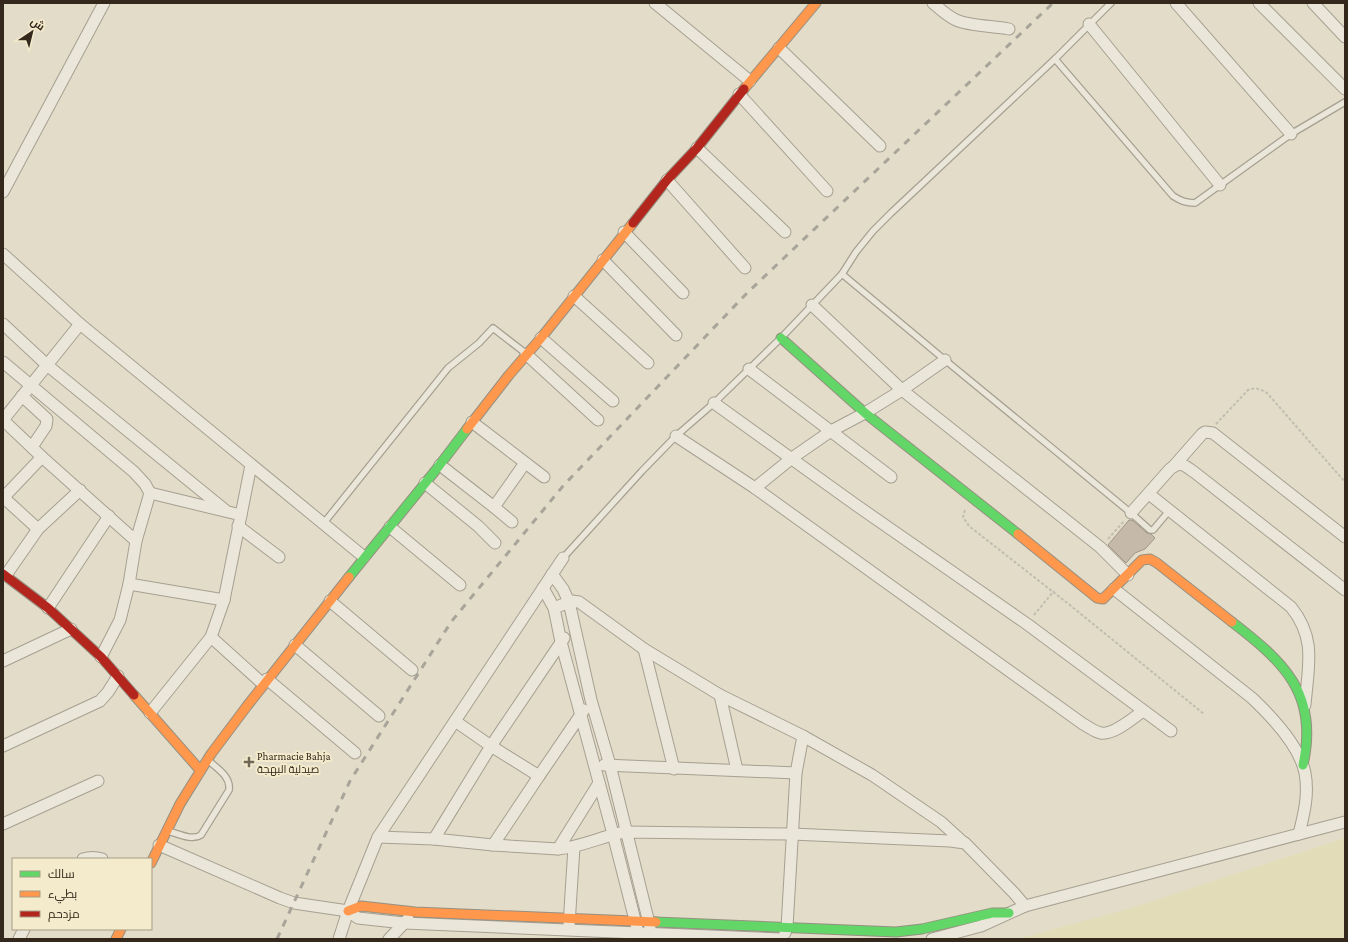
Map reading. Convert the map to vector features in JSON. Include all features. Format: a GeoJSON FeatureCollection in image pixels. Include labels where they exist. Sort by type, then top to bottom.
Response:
{"type":"FeatureCollection","features":[{"type":"Feature","properties":{"kind":"street"},"geometry":{"type":"LineString","coordinates":[[3,192],[104,3]]}},
{"type":"Feature","properties":{"kind":"street"},"geometry":{"type":"LineString","coordinates":[[655,3],[750,82]]}},
{"type":"Feature","properties":{"kind":"street"},"geometry":{"type":"LineString","coordinates":[[152,861],[166,831],[200,770],[265,682],[364,557],[440,465],[472,422],[526,354],[541,338],[624,232],[667,180],[697,148],[816,3]]}},
{"type":"Feature","properties":{"kind":"street"},"geometry":{"type":"LineString","coordinates":[[933,3],[945,14],[956,20],[1009,28]]}},
{"type":"Feature","properties":{"kind":"street"},"geometry":{"type":"LineString","coordinates":[[1176,3],[1291,134]]}},
{"type":"Feature","properties":{"kind":"street"},"geometry":{"type":"LineString","coordinates":[[1259,3],[1345,89]]}},
{"type":"Feature","properties":{"kind":"street"},"geometry":{"type":"LineString","coordinates":[[1313,3],[1345,37]]}},
{"type":"Feature","properties":{"kind":"street"},"geometry":{"type":"LineString","coordinates":[[1090,24],[1220,185]]}},
{"type":"Feature","properties":{"kind":"street"},"geometry":{"type":"LineString","coordinates":[[778,48],[880,146]]}},
{"type":"Feature","properties":{"kind":"street"},"geometry":{"type":"LineString","coordinates":[[740,94],[826,190]]}},
{"type":"Feature","properties":{"kind":"street"},"geometry":{"type":"LineString","coordinates":[[697,148],[785,232]]}},
{"type":"Feature","properties":{"kind":"street"},"geometry":{"type":"LineString","coordinates":[[667,180],[745,268]]}},
{"type":"Feature","properties":{"kind":"street"},"geometry":{"type":"LineString","coordinates":[[624,232],[683,293]]}},
{"type":"Feature","properties":{"kind":"street"},"geometry":{"type":"LineString","coordinates":[[3,254],[80,324],[364,557]]}},
{"type":"Feature","properties":{"kind":"street"},"geometry":{"type":"LineString","coordinates":[[603,260],[676,335]]}},
{"type":"Feature","properties":{"kind":"street"},"geometry":{"type":"LineString","coordinates":[[574,296],[648,363]]}},
{"type":"Feature","properties":{"kind":"street"},"geometry":{"type":"LineString","coordinates":[[812,305],[902,390],[1100,547],[1128,575]]}},
{"type":"Feature","properties":{"kind":"street"},"geometry":{"type":"LineString","coordinates":[[3,324],[47,365],[225,510]]}},
{"type":"Feature","properties":{"kind":"street"},"geometry":{"type":"LineString","coordinates":[[80,324],[3,420],[136,541]]}},
{"type":"Feature","properties":{"kind":"street"},"geometry":{"type":"LineString","coordinates":[[541,338],[613,401]]}},
{"type":"Feature","properties":{"kind":"street"},"geometry":{"type":"LineString","coordinates":[[781,338],[865,414],[1050,559],[1097,598],[1103,599],[1144,558],[1151,559],[1162,566],[1251,636],[1277,660],[1293,682],[1305,710]]}},
{"type":"Feature","properties":{"kind":"street"},"geometry":{"type":"LineString","coordinates":[[526,354],[598,420]]}},
{"type":"Feature","properties":{"kind":"street"},"geometry":{"type":"LineString","coordinates":[[755,488],[792,458],[831,431],[865,414],[945,360]]}},
{"type":"Feature","properties":{"kind":"street"},"geometry":{"type":"LineString","coordinates":[[3,362],[134,472],[145,484],[150,493],[136,541],[129,584],[120,620],[101,657]]}},
{"type":"Feature","properties":{"kind":"street"},"geometry":{"type":"LineString","coordinates":[[749,369],[892,477]]}},
{"type":"Feature","properties":{"kind":"street"},"geometry":{"type":"LineString","coordinates":[[22,396],[47,419],[46,426],[32,447]]}},
{"type":"Feature","properties":{"kind":"street"},"geometry":{"type":"LineString","coordinates":[[714,403],[856,505],[1027,624],[1171,731]]}},
{"type":"Feature","properties":{"kind":"street"},"geometry":{"type":"LineString","coordinates":[[472,422],[544,477]]}},
{"type":"Feature","properties":{"kind":"street"},"geometry":{"type":"LineString","coordinates":[[1131,513],[1199,437],[1205,432],[1209,432],[1213,433],[1265,473],[1345,537]]}},
{"type":"Feature","properties":{"kind":"street"},"geometry":{"type":"LineString","coordinates":[[676,436],[755,488],[1088,727],[1103,734],[1110,732],[1122,726],[1143,711]]}},
{"type":"Feature","properties":{"kind":"street"},"geometry":{"type":"LineString","coordinates":[[38,529],[3,497],[42,457]]}},
{"type":"Feature","properties":{"kind":"street"},"geometry":{"type":"LineString","coordinates":[[494,507],[525,463]]}},
{"type":"Feature","properties":{"kind":"street"},"geometry":{"type":"LineString","coordinates":[[1173,467],[1180,464],[1194,472],[1345,590]]}},
{"type":"Feature","properties":{"kind":"street"},"geometry":{"type":"LineString","coordinates":[[150,713],[211,637],[224,600],[251,465]]}},
{"type":"Feature","properties":{"kind":"street"},"geometry":{"type":"LineString","coordinates":[[440,465],[512,522]]}},
{"type":"Feature","properties":{"kind":"street"},"geometry":{"type":"LineString","coordinates":[[425,483],[478,526],[495,543]]}},
{"type":"Feature","properties":{"kind":"street"},"geometry":{"type":"LineString","coordinates":[[80,490],[38,529],[4,575],[48,608],[101,657],[200,770]]}},
{"type":"Feature","properties":{"kind":"street"},"geometry":{"type":"LineString","coordinates":[[150,493],[241,515]]}},
{"type":"Feature","properties":{"kind":"street"},"geometry":{"type":"LineString","coordinates":[[1149,494],[1291,607],[1298,616],[1307,635],[1309,646],[1305,710],[1306,749],[1303,765]]}},
{"type":"Feature","properties":{"kind":"street"},"geometry":{"type":"LineString","coordinates":[[48,608],[109,516]]}},
{"type":"Feature","properties":{"kind":"street"},"geometry":{"type":"LineString","coordinates":[[238,526],[279,557]]}},
{"type":"Feature","properties":{"kind":"street"},"geometry":{"type":"LineString","coordinates":[[390,527],[460,585]]}},
{"type":"Feature","properties":{"kind":"street"},"geometry":{"type":"LineString","coordinates":[[339,939],[348,911],[378,837],[563,558]]}},
{"type":"Feature","properties":{"kind":"street"},"geometry":{"type":"LineString","coordinates":[[552,574],[563,589],[568,602],[591,700],[610,765],[625,832],[652,937]]}},
{"type":"Feature","properties":{"kind":"street"},"geometry":{"type":"LineString","coordinates":[[129,584],[224,600]]}},
{"type":"Feature","properties":{"kind":"street"},"geometry":{"type":"LineString","coordinates":[[543,588],[554,608],[561,642],[595,765],[598,782],[639,936]]}},
{"type":"Feature","properties":{"kind":"street"},"geometry":{"type":"LineString","coordinates":[[1114,589],[1252,698],[1268,713],[1280,728],[1292,744],[1303,765],[1305,773],[1306,808],[1299,834]]}},
{"type":"Feature","properties":{"kind":"street"},"geometry":{"type":"LineString","coordinates":[[330,601],[412,670]]}},
{"type":"Feature","properties":{"kind":"street"},"geometry":{"type":"LineString","coordinates":[[554,608],[568,602],[579,602],[644,650],[720,695],[803,736],[872,775],[941,822],[965,843],[1025,906]]}},
{"type":"Feature","properties":{"kind":"street"},"geometry":{"type":"LineString","coordinates":[[434,839],[491,746],[573,625]]}},
{"type":"Feature","properties":{"kind":"street"},"geometry":{"type":"LineString","coordinates":[[3,661],[71,629]]}},
{"type":"Feature","properties":{"kind":"street"},"geometry":{"type":"LineString","coordinates":[[211,637],[355,753]]}},
{"type":"Feature","properties":{"kind":"street"},"geometry":{"type":"LineString","coordinates":[[295,645],[379,716]]}},
{"type":"Feature","properties":{"kind":"street"},"geometry":{"type":"LineString","coordinates":[[644,650],[674,769]]}},
{"type":"Feature","properties":{"kind":"street"},"geometry":{"type":"LineString","coordinates":[[3,746],[100,700],[108,692],[118,676]]}},
{"type":"Feature","properties":{"kind":"street"},"geometry":{"type":"LineString","coordinates":[[720,695],[737,770]]}},
{"type":"Feature","properties":{"kind":"street"},"geometry":{"type":"LineString","coordinates":[[493,845],[591,700]]}},
{"type":"Feature","properties":{"kind":"street"},"geometry":{"type":"LineString","coordinates":[[455,721],[539,776]]}},
{"type":"Feature","properties":{"kind":"street"},"geometry":{"type":"LineString","coordinates":[[159,845],[280,898],[294,903],[348,911],[358,918],[544,934],[568,930],[652,937],[781,939],[787,927],[796,773],[803,736]]}},
{"type":"Feature","properties":{"kind":"street"},"geometry":{"type":"LineString","coordinates":[[595,765],[796,773]]}},
{"type":"Feature","properties":{"kind":"street"},"geometry":{"type":"LineString","coordinates":[[3,824],[98,781]]}},
{"type":"Feature","properties":{"kind":"street"},"geometry":{"type":"LineString","coordinates":[[558,849],[598,782]]}},
{"type":"Feature","properties":{"kind":"street"},"geometry":{"type":"LineString","coordinates":[[932,939],[981,926],[1025,906],[1345,822]]}},
{"type":"Feature","properties":{"kind":"street"},"geometry":{"type":"LineString","coordinates":[[378,837],[434,839],[493,845],[558,849],[574,847],[613,834],[625,832],[792,834],[933,840],[965,843]]}},
{"type":"Feature","properties":{"kind":"street"},"geometry":{"type":"LineString","coordinates":[[568,930],[574,847]]}},
{"type":"Feature","properties":{"kind":"street"},"geometry":{"type":"LineString","coordinates":[[85,858],[98,858]]}},
{"type":"Feature","properties":{"kind":"street"},"geometry":{"type":"LineString","coordinates":[[348,911],[361,906],[415,912],[896,932],[922,929],[992,913],[1009,913]]}},
{"type":"Feature","properties":{"kind":"street"},"geometry":{"type":"LineString","coordinates":[[388,939],[415,912]]}},
{"type":"Feature","properties":{"kind":"street"},"geometry":{"type":"LineString","coordinates":[[544,934],[550,917]]}},
{"type":"Feature","properties":{"kind":"street"},"geometry":{"type":"LineString","coordinates":[[19,939],[24,930]]}},
{"type":"Feature","properties":{"kind":"street"},"geometry":{"type":"LineString","coordinates":[[116,939],[120,930]]}},
{"type":"Feature","properties":{"kind":"lane"},"geometry":{"type":"LineString","coordinates":[[563,558],[676,436],[714,403],[781,338],[842,274],[860,246],[873,231],[1055,59],[1111,3]]}},
{"type":"Feature","properties":{"kind":"lane"},"geometry":{"type":"LineString","coordinates":[[1055,59],[1173,196],[1186,203],[1195,203],[1291,134],[1345,102]]}},
{"type":"Feature","properties":{"kind":"lane"},"geometry":{"type":"LineString","coordinates":[[842,274],[1151,531],[1157,527],[1169,511]]}},
{"type":"Feature","properties":{"kind":"lane"},"geometry":{"type":"LineString","coordinates":[[323,524],[448,368],[479,343],[493,328],[526,354]]}},
{"type":"Feature","properties":{"kind":"lane"},"geometry":{"type":"LineString","coordinates":[[166,831],[197,838],[201,835],[230,790],[230,784],[227,778],[207,760]]}},
{"type":"Feature","properties":{"kind":"path"},"geometry":{"type":"LineString","coordinates":[[1209,432],[1248,390],[1254,388],[1261,389],[1267,393],[1345,482]]}},
{"type":"Feature","properties":{"kind":"path"},"geometry":{"type":"LineString","coordinates":[[972,499],[963,513],[963,517],[969,526],[1054,592],[1204,714]]}},
{"type":"Feature","properties":{"kind":"path"},"geometry":{"type":"LineString","coordinates":[[1100,547],[1131,513]]}},
{"type":"Feature","properties":{"kind":"path"},"geometry":{"type":"LineString","coordinates":[[1027,624],[1054,592]]}},
{"type":"Feature","properties":{"kind":"shaded area"},"geometry":{"type":"Polygon","coordinates":[[[1345,838],[1345,939],[1017,939],[1125,910],[1345,838]]]}},
{"type":"Feature","properties":{"kind":"building"},"geometry":{"type":"Polygon","coordinates":[[[1129,520],[1132,520],[1155,538],[1145,549],[1135,553],[1126,563],[1108,545],[1129,520]]]}},
{"type":"Feature","properties":{"kind":"railway"},"geometry":{"type":"LineString","coordinates":[[277,939],[350,781],[451,622],[563,486],[747,293],[1053,3]]}},
{"type":"Feature","properties":{"kind":"traffic: fast"},"geometry":{"type":"LineString","coordinates":[[781,338],[865,413],[1018,534]]}},
{"type":"Feature","properties":{"kind":"traffic: fast"},"geometry":{"type":"LineString","coordinates":[[349,577],[467,429]]}},
{"type":"Feature","properties":{"kind":"traffic: fast"},"geometry":{"type":"LineString","coordinates":[[1232,622],[1267,651],[1282,666],[1293,682],[1301,699],[1306,718],[1307,740],[1303,765]]}},
{"type":"Feature","properties":{"kind":"traffic: fast"},"geometry":{"type":"LineString","coordinates":[[656,922],[896,932],[922,929],[992,913],[1009,913]]}},
{"type":"Feature","properties":{"kind":"traffic: slow"},"geometry":{"type":"LineString","coordinates":[[744,89],[816,3]]}},
{"type":"Feature","properties":{"kind":"traffic: slow"},"geometry":{"type":"LineString","coordinates":[[467,429],[633,223]]}},
{"type":"Feature","properties":{"kind":"traffic: slow"},"geometry":{"type":"LineString","coordinates":[[1018,534],[1097,598],[1103,599],[1142,560],[1150,559],[1232,622]]}},
{"type":"Feature","properties":{"kind":"traffic: slow"},"geometry":{"type":"LineString","coordinates":[[152,861],[180,804],[211,754],[349,577]]}},
{"type":"Feature","properties":{"kind":"traffic: slow"},"geometry":{"type":"LineString","coordinates":[[134,695],[200,770]]}},
{"type":"Feature","properties":{"kind":"traffic: slow"},"geometry":{"type":"LineString","coordinates":[[348,911],[361,906],[415,912],[656,922]]}},
{"type":"Feature","properties":{"kind":"traffic: slow"},"geometry":{"type":"LineString","coordinates":[[116,939],[120,930]]}},
{"type":"Feature","properties":{"kind":"traffic: jam"},"geometry":{"type":"LineString","coordinates":[[633,223],[667,180],[697,148],[744,89]]}},
{"type":"Feature","properties":{"kind":"traffic: jam"},"geometry":{"type":"LineString","coordinates":[[3,574],[48,608],[101,657],[134,695]]}},
{"type":"Feature","properties":{"kind":"place","name":"Pharmacie Bahja صيدلية البهجة"},"geometry":{"type":"Point","coordinates":[249,762]}}]}
